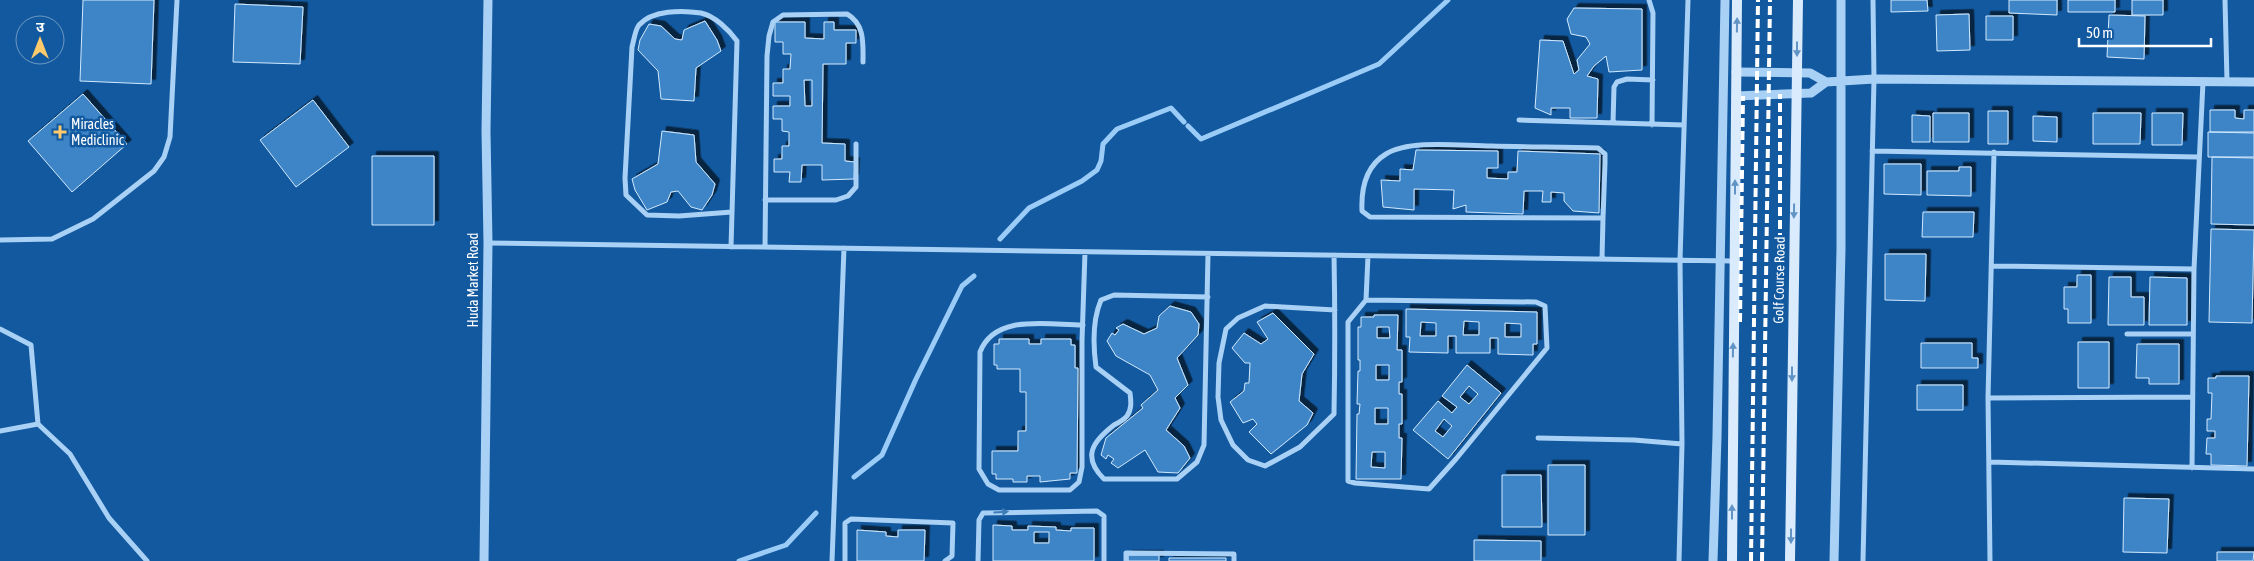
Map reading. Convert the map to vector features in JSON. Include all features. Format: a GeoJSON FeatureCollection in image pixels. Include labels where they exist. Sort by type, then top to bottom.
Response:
{"type":"FeatureCollection","features":[{"type":"Feature","properties":{"kind":"main road"},"geometry":{"type":"LineString","coordinates":[[1732,561],[1737,0]]}},
{"type":"Feature","properties":{"kind":"main road","name":"Golf Course Road"},"geometry":{"type":"LineString","coordinates":[[1790,561],[1798,0]]}},
{"type":"Feature","properties":{"kind":"street"},"geometry":{"type":"LineString","coordinates":[[0,240],[52,239],[93,219],[154,171],[164,156],[170,138],[177,0]]}},
{"type":"Feature","properties":{"kind":"street","name":"Huda Market Road"},"geometry":{"type":"LineString","coordinates":[[484,561],[488,243],[486,131],[488,0]]}},
{"type":"Feature","properties":{"kind":"street"},"geometry":{"type":"LineString","coordinates":[[1648,0],[1653,14],[1652,125]]}},
{"type":"Feature","properties":{"kind":"street"},"geometry":{"type":"LineString","coordinates":[[1678,561],[1682,444],[1680,260],[1688,0]]}},
{"type":"Feature","properties":{"kind":"street"},"geometry":{"type":"LineString","coordinates":[[1713,561],[1725,0]]}},
{"type":"Feature","properties":{"kind":"street"},"geometry":{"type":"LineString","coordinates":[[1834,561],[1841,249],[1841,0]]}},
{"type":"Feature","properties":{"kind":"street"},"geometry":{"type":"LineString","coordinates":[[1863,561],[1874,79],[1873,0]]}},
{"type":"Feature","properties":{"kind":"street"},"geometry":{"type":"LineString","coordinates":[[2225,0],[2227,81]]}},
{"type":"Feature","properties":{"kind":"street"},"geometry":{"type":"LineString","coordinates":[[731,247],[737,41],[728,28],[702,14],[660,13],[650,16],[638,26],[632,47],[625,178],[626,195],[646,214],[679,216],[732,212]]}},
{"type":"Feature","properties":{"kind":"street"},"geometry":{"type":"LineString","coordinates":[[765,247],[767,56],[769,36],[773,22],[783,15],[847,14],[855,18],[863,33],[863,62]]}},
{"type":"Feature","properties":{"kind":"street"},"geometry":{"type":"LineString","coordinates":[[1736,72],[1810,73],[1826,82],[1874,79],[2254,82]]}},
{"type":"Feature","properties":{"kind":"street"},"geometry":{"type":"LineString","coordinates":[[1613,123],[1614,87],[1617,82],[1627,79],[1653,80]]}},
{"type":"Feature","properties":{"kind":"street"},"geometry":{"type":"LineString","coordinates":[[1736,96],[1811,94],[1826,82]]}},
{"type":"Feature","properties":{"kind":"street"},"geometry":{"type":"LineString","coordinates":[[2192,468],[2192,334],[2198,156],[2203,82]]}},
{"type":"Feature","properties":{"kind":"street"},"geometry":{"type":"LineString","coordinates":[[1519,120],[1684,126]]}},
{"type":"Feature","properties":{"kind":"street"},"geometry":{"type":"LineString","coordinates":[[765,200],[836,200],[848,196],[856,187],[856,144]]}},
{"type":"Feature","properties":{"kind":"street"},"geometry":{"type":"LineString","coordinates":[[1602,259],[1605,163],[1604,154],[1598,148],[1429,145],[1401,148],[1385,154],[1368,170],[1361,199],[1362,211],[1370,218],[1603,218]]}},
{"type":"Feature","properties":{"kind":"street"},"geometry":{"type":"LineString","coordinates":[[1872,151],[2198,156]]}},
{"type":"Feature","properties":{"kind":"street"},"geometry":{"type":"LineString","coordinates":[[1990,561],[1988,398],[1993,266],[1994,152]]}},
{"type":"Feature","properties":{"kind":"street"},"geometry":{"type":"LineString","coordinates":[[488,243],[1735,261]]}},
{"type":"Feature","properties":{"kind":"street"},"geometry":{"type":"LineString","coordinates":[[832,561],[844,248]]}},
{"type":"Feature","properties":{"kind":"street"},"geometry":{"type":"LineString","coordinates":[[1083,325],[1011,324],[995,332],[984,342],[980,352],[979,469],[988,484],[999,490],[1070,490],[1079,482],[1082,468],[1085,252]]}},
{"type":"Feature","properties":{"kind":"street"},"geometry":{"type":"LineString","coordinates":[[1208,254],[1208,297],[1204,445],[1197,462],[1177,480],[1104,479],[1095,470],[1090,456],[1095,444],[1127,416],[1131,404],[1130,393],[1096,367],[1093,347],[1096,310],[1101,300],[1114,294],[1208,297]]}},
{"type":"Feature","properties":{"kind":"street"},"geometry":{"type":"LineString","coordinates":[[1334,255],[1335,310],[1334,414],[1300,447],[1266,466],[1248,460],[1232,445],[1221,420],[1218,397],[1218,362],[1226,329],[1238,318],[1265,306],[1335,310]]}},
{"type":"Feature","properties":{"kind":"street"},"geometry":{"type":"LineString","coordinates":[[1366,300],[1536,302],[1545,306],[1547,348],[1456,459],[1429,488],[1348,481],[1348,322],[1366,300],[1368,256]]}},
{"type":"Feature","properties":{"kind":"street"},"geometry":{"type":"LineString","coordinates":[[1993,266],[2194,269]]}},
{"type":"Feature","properties":{"kind":"street"},"geometry":{"type":"LineString","coordinates":[[0,329],[31,345],[38,424],[70,454],[110,518],[147,561]]}},
{"type":"Feature","properties":{"kind":"street"},"geometry":{"type":"LineString","coordinates":[[2127,334],[2192,334]]}},
{"type":"Feature","properties":{"kind":"street"},"geometry":{"type":"LineString","coordinates":[[1988,398],[2191,397]]}},
{"type":"Feature","properties":{"kind":"street"},"geometry":{"type":"LineString","coordinates":[[0,432],[38,424]]}},
{"type":"Feature","properties":{"kind":"street"},"geometry":{"type":"LineString","coordinates":[[1538,438],[1634,440],[1682,444]]}},
{"type":"Feature","properties":{"kind":"street"},"geometry":{"type":"LineString","coordinates":[[1990,462],[2254,469]]}},
{"type":"Feature","properties":{"kind":"street"},"geometry":{"type":"LineString","coordinates":[[978,561],[979,520],[983,514],[1087,511],[1096,511],[1104,516],[1104,561]]}},
{"type":"Feature","properties":{"kind":"street"},"geometry":{"type":"LineString","coordinates":[[845,561],[846,523],[851,519],[953,523],[952,556],[945,561]]}},
{"type":"Feature","properties":{"kind":"street"},"geometry":{"type":"LineString","coordinates":[[1126,561],[1126,553],[1234,554],[1234,561]]}},
{"type":"Feature","properties":{"kind":"building"},"geometry":{"type":"Polygon","coordinates":[[[83,0],[154,0],[151,84],[80,81],[83,0]]]}},
{"type":"Feature","properties":{"kind":"building"},"geometry":{"type":"Polygon","coordinates":[[[1891,0],[1927,0],[1928,11],[1891,12],[1891,0]]]}},
{"type":"Feature","properties":{"kind":"building"},"geometry":{"type":"Polygon","coordinates":[[[2009,0],[2057,0],[2057,15],[2009,13],[2009,0]]]}},
{"type":"Feature","properties":{"kind":"building"},"geometry":{"type":"Polygon","coordinates":[[[2068,0],[2115,0],[2115,12],[2068,12],[2068,0]]]}},
{"type":"Feature","properties":{"kind":"building"},"geometry":{"type":"Polygon","coordinates":[[[2132,0],[2163,0],[2163,15],[2132,15],[2132,0]]]}},
{"type":"Feature","properties":{"kind":"building"},"geometry":{"type":"Polygon","coordinates":[[[235,4],[303,7],[300,64],[233,62],[235,4]]]}},
{"type":"Feature","properties":{"kind":"building"},"geometry":{"type":"Polygon","coordinates":[[[1574,8],[1642,9],[1642,70],[1609,72],[1606,56],[1594,66],[1587,76],[1598,79],[1597,118],[1570,118],[1570,108],[1551,108],[1551,115],[1535,108],[1540,40],[1563,41],[1574,74],[1579,70],[1577,60],[1590,44],[1586,37],[1571,34],[1567,19],[1574,8]]]}},
{"type":"Feature","properties":{"kind":"building"},"geometry":{"type":"Polygon","coordinates":[[[1969,14],[1970,50],[1937,51],[1936,15],[1969,14]]]}},
{"type":"Feature","properties":{"kind":"building"},"geometry":{"type":"Polygon","coordinates":[[[2109,15],[2145,16],[2144,59],[2107,57],[2109,15]]]}},
{"type":"Feature","properties":{"kind":"building"},"geometry":{"type":"Polygon","coordinates":[[[1986,16],[2013,16],[2013,40],[1986,40],[1986,16]]]}},
{"type":"Feature","properties":{"kind":"building"},"geometry":{"type":"Polygon","coordinates":[[[705,21],[717,40],[721,51],[696,68],[694,101],[661,99],[658,71],[638,50],[640,40],[649,24],[661,26],[675,39],[682,40],[684,30],[705,21]]]}},
{"type":"Feature","properties":{"kind":"building"},"geometry":{"type":"Polygon","coordinates":[[[775,22],[805,22],[805,38],[824,39],[824,22],[834,22],[834,30],[856,30],[856,43],[846,43],[846,64],[823,64],[822,143],[845,144],[845,161],[855,162],[854,179],[822,180],[822,165],[802,165],[801,182],[789,182],[790,172],[774,172],[774,159],[782,159],[782,146],[789,146],[789,132],[782,131],[782,119],[773,119],[773,106],[790,106],[790,96],[773,96],[773,83],[783,83],[783,69],[790,69],[791,54],[783,54],[783,42],[775,42],[775,22]],[[804,80],[805,106],[812,106],[812,80],[804,80]]]}},
{"type":"Feature","properties":{"kind":"building"},"geometry":{"type":"Polygon","coordinates":[[[83,94],[127,144],[72,192],[28,141],[83,94]]]}},
{"type":"Feature","properties":{"kind":"building"},"geometry":{"type":"Polygon","coordinates":[[[313,100],[349,147],[296,187],[260,140],[313,100]]]}},
{"type":"Feature","properties":{"kind":"building"},"geometry":{"type":"Polygon","coordinates":[[[2210,110],[2235,110],[2235,118],[2244,119],[2244,110],[2254,110],[2254,132],[2210,132],[2210,110]]]}},
{"type":"Feature","properties":{"kind":"building"},"geometry":{"type":"Polygon","coordinates":[[[1988,111],[2008,111],[2008,144],[1988,144],[1988,111]]]}},
{"type":"Feature","properties":{"kind":"building"},"geometry":{"type":"Polygon","coordinates":[[[1933,113],[1969,113],[1969,142],[1933,142],[1933,113]]]}},
{"type":"Feature","properties":{"kind":"building"},"geometry":{"type":"Polygon","coordinates":[[[2093,113],[2141,113],[2140,144],[2093,144],[2093,113]]]}},
{"type":"Feature","properties":{"kind":"building"},"geometry":{"type":"Polygon","coordinates":[[[2152,113],[2183,113],[2182,145],[2152,145],[2152,113]]]}},
{"type":"Feature","properties":{"kind":"building"},"geometry":{"type":"Polygon","coordinates":[[[1912,115],[1930,116],[1930,142],[1912,142],[1912,115]]]}},
{"type":"Feature","properties":{"kind":"building"},"geometry":{"type":"Polygon","coordinates":[[[2033,116],[2057,117],[2057,142],[2033,141],[2033,116]]]}},
{"type":"Feature","properties":{"kind":"building"},"geometry":{"type":"Polygon","coordinates":[[[662,131],[694,135],[696,162],[715,184],[712,195],[702,210],[691,207],[678,191],[671,192],[667,202],[647,210],[635,190],[632,179],[658,164],[662,131]]]}},
{"type":"Feature","properties":{"kind":"building"},"geometry":{"type":"Polygon","coordinates":[[[2208,132],[2254,133],[2254,157],[2208,157],[2208,132]]]}},
{"type":"Feature","properties":{"kind":"building"},"geometry":{"type":"Polygon","coordinates":[[[1416,150],[1498,151],[1498,168],[1487,168],[1487,178],[1508,179],[1508,172],[1517,172],[1518,151],[1600,154],[1599,213],[1573,211],[1564,201],[1564,193],[1551,192],[1551,202],[1542,202],[1543,191],[1524,191],[1523,214],[1466,212],[1466,205],[1453,209],[1454,190],[1414,189],[1414,210],[1383,207],[1381,180],[1400,181],[1400,169],[1413,170],[1416,150]]]}},
{"type":"Feature","properties":{"kind":"building"},"geometry":{"type":"Polygon","coordinates":[[[372,156],[434,156],[434,225],[372,225],[372,156]]]}},
{"type":"Feature","properties":{"kind":"building"},"geometry":{"type":"Polygon","coordinates":[[[2212,157],[2254,158],[2254,225],[2211,224],[2212,157]]]}},
{"type":"Feature","properties":{"kind":"building"},"geometry":{"type":"Polygon","coordinates":[[[1884,164],[1921,164],[1921,195],[1884,194],[1884,164]]]}},
{"type":"Feature","properties":{"kind":"building"},"geometry":{"type":"Polygon","coordinates":[[[1959,167],[1971,167],[1971,196],[1927,195],[1927,171],[1959,171],[1959,167]]]}},
{"type":"Feature","properties":{"kind":"building"},"geometry":{"type":"Polygon","coordinates":[[[1923,212],[1974,212],[1973,237],[1922,237],[1923,212]]]}},
{"type":"Feature","properties":{"kind":"building"},"geometry":{"type":"Polygon","coordinates":[[[2211,229],[2254,230],[2252,323],[2209,322],[2211,229]]]}},
{"type":"Feature","properties":{"kind":"building"},"geometry":{"type":"Polygon","coordinates":[[[1885,254],[1926,254],[1925,301],[1885,300],[1885,254]]]}},
{"type":"Feature","properties":{"kind":"building"},"geometry":{"type":"Polygon","coordinates":[[[2077,275],[2091,275],[2091,323],[2068,323],[2068,309],[2064,309],[2064,287],[2077,287],[2077,275]]]}},
{"type":"Feature","properties":{"kind":"building"},"geometry":{"type":"Polygon","coordinates":[[[2109,277],[2131,277],[2131,297],[2144,297],[2144,325],[2108,325],[2109,277]]]}},
{"type":"Feature","properties":{"kind":"building"},"geometry":{"type":"Polygon","coordinates":[[[2150,277],[2187,278],[2187,325],[2149,325],[2150,277]]]}},
{"type":"Feature","properties":{"kind":"building"},"geometry":{"type":"Polygon","coordinates":[[[1170,306],[1191,312],[1199,324],[1198,335],[1177,358],[1188,385],[1175,398],[1180,408],[1166,430],[1184,446],[1190,458],[1178,473],[1158,472],[1145,450],[1118,468],[1111,463],[1114,459],[1108,455],[1106,459],[1101,455],[1106,438],[1143,408],[1141,405],[1158,390],[1150,375],[1116,356],[1107,341],[1112,333],[1115,335],[1119,330],[1116,328],[1123,324],[1144,334],[1157,328],[1159,316],[1170,306]]]}},
{"type":"Feature","properties":{"kind":"building"},"geometry":{"type":"Polygon","coordinates":[[[1406,309],[1537,312],[1537,344],[1533,344],[1533,355],[1498,354],[1498,338],[1490,338],[1490,353],[1456,353],[1456,336],[1448,336],[1448,353],[1409,352],[1410,337],[1406,337],[1406,309]],[[1464,321],[1463,335],[1479,335],[1479,322],[1464,321]],[[1421,322],[1420,336],[1436,336],[1436,323],[1421,322]],[[1505,323],[1505,337],[1521,337],[1521,324],[1505,323]]]}},
{"type":"Feature","properties":{"kind":"building"},"geometry":{"type":"Polygon","coordinates":[[[1273,313],[1314,354],[1302,374],[1299,401],[1313,413],[1307,425],[1271,454],[1249,432],[1257,424],[1253,419],[1243,423],[1230,402],[1244,391],[1245,383],[1249,383],[1250,363],[1245,363],[1232,348],[1244,333],[1261,344],[1268,339],[1257,322],[1273,313]]]}},
{"type":"Feature","properties":{"kind":"building"},"geometry":{"type":"Polygon","coordinates":[[[1374,315],[1398,315],[1397,350],[1402,350],[1402,382],[1399,382],[1399,394],[1402,394],[1402,424],[1399,424],[1399,438],[1402,438],[1401,479],[1356,479],[1357,414],[1359,414],[1360,404],[1357,404],[1358,371],[1360,371],[1358,327],[1361,327],[1361,317],[1374,317],[1374,315]],[[1377,327],[1377,338],[1390,338],[1389,327],[1377,327]],[[1376,365],[1376,380],[1389,380],[1389,365],[1376,365]],[[1375,408],[1375,424],[1388,424],[1388,408],[1375,408]],[[1372,452],[1371,467],[1385,468],[1385,452],[1372,452]]]}},
{"type":"Feature","properties":{"kind":"building"},"geometry":{"type":"Polygon","coordinates":[[[999,339],[1029,339],[1029,344],[1041,344],[1041,339],[1071,339],[1071,345],[1075,345],[1075,368],[1078,368],[1077,473],[1070,473],[1070,479],[1040,482],[1040,476],[1027,476],[1027,482],[1013,482],[1013,479],[996,479],[996,474],[992,474],[992,451],[1018,451],[1018,431],[1026,431],[1026,392],[1020,392],[1020,369],[997,369],[997,365],[994,365],[994,344],[999,344],[999,339]]]}},
{"type":"Feature","properties":{"kind":"building"},"geometry":{"type":"Polygon","coordinates":[[[2078,342],[2109,342],[2109,388],[2078,388],[2078,342]]]}},
{"type":"Feature","properties":{"kind":"building"},"geometry":{"type":"Polygon","coordinates":[[[1921,343],[1972,343],[1972,358],[1978,358],[1978,368],[1921,368],[1921,343]]]}},
{"type":"Feature","properties":{"kind":"building"},"geometry":{"type":"Polygon","coordinates":[[[2137,344],[2179,344],[2179,384],[2149,384],[2149,378],[2136,378],[2137,344]]]}},
{"type":"Feature","properties":{"kind":"building"},"geometry":{"type":"Polygon","coordinates":[[[1467,365],[1501,393],[1448,459],[1413,430],[1438,401],[1452,413],[1457,407],[1442,396],[1467,365]],[[1469,386],[1460,397],[1469,404],[1478,394],[1469,386]],[[1444,419],[1435,431],[1443,437],[1452,426],[1444,419]]]}},
{"type":"Feature","properties":{"kind":"building"},"geometry":{"type":"Polygon","coordinates":[[[2216,376],[2249,376],[2247,466],[2211,465],[2211,454],[2206,454],[2207,438],[2215,438],[2215,431],[2207,431],[2207,419],[2211,419],[2212,393],[2208,393],[2208,378],[2216,378],[2216,376]]]}},
{"type":"Feature","properties":{"kind":"building"},"geometry":{"type":"Polygon","coordinates":[[[1917,385],[1963,385],[1963,410],[1917,410],[1917,385]]]}},
{"type":"Feature","properties":{"kind":"building"},"geometry":{"type":"Polygon","coordinates":[[[1548,465],[1585,465],[1585,535],[1548,535],[1548,465]]]}},
{"type":"Feature","properties":{"kind":"building"},"geometry":{"type":"Polygon","coordinates":[[[1502,475],[1541,475],[1542,527],[1502,527],[1502,475]]]}},
{"type":"Feature","properties":{"kind":"building"},"geometry":{"type":"Polygon","coordinates":[[[2124,498],[2169,499],[2167,553],[2123,552],[2124,498]]]}},
{"type":"Feature","properties":{"kind":"building"},"geometry":{"type":"Polygon","coordinates":[[[993,525],[1012,526],[1012,530],[1028,530],[1028,526],[1056,527],[1056,530],[1071,531],[1071,528],[1094,528],[1094,561],[993,561],[993,525]],[[1034,532],[1034,543],[1049,543],[1049,532],[1034,532]]]}},
{"type":"Feature","properties":{"kind":"building"},"geometry":{"type":"Polygon","coordinates":[[[857,530],[886,532],[886,536],[898,537],[898,530],[925,530],[924,561],[857,561],[857,530]]]}},
{"type":"Feature","properties":{"kind":"building"},"geometry":{"type":"Polygon","coordinates":[[[1474,540],[1541,541],[1541,561],[1474,561],[1474,540]]]}},
{"type":"Feature","properties":{"kind":"building"},"geometry":{"type":"Polygon","coordinates":[[[2217,552],[2254,552],[2253,561],[2217,561],[2217,552]]]}},
{"type":"Feature","properties":{"kind":"building"},"geometry":{"type":"Polygon","coordinates":[[[1128,555],[1159,555],[1159,561],[1128,561],[1128,555]]]}},
{"type":"Feature","properties":{"kind":"building"},"geometry":{"type":"Polygon","coordinates":[[[1169,558],[1226,558],[1226,561],[1169,561],[1169,558]]]}},
{"type":"Feature","properties":{"kind":"waterway"},"geometry":{"type":"LineString","coordinates":[[1188,126],[1201,139],[1379,64],[1448,0]]}},
{"type":"Feature","properties":{"kind":"waterway"},"geometry":{"type":"LineString","coordinates":[[1000,239],[1029,208],[1082,181],[1097,170],[1101,161],[1103,144],[1117,129],[1171,108],[1184,122]]}},
{"type":"Feature","properties":{"kind":"waterway"},"geometry":{"type":"LineString","coordinates":[[854,477],[882,455],[916,379],[962,286],[974,276]]}},
{"type":"Feature","properties":{"kind":"waterway"},"geometry":{"type":"LineString","coordinates":[[739,561],[786,545],[816,513]]}},
{"type":"Feature","properties":{"kind":"railway"},"geometry":{"type":"LineString","coordinates":[[1751,561],[1758,0]]}},
{"type":"Feature","properties":{"kind":"railway"},"geometry":{"type":"LineString","coordinates":[[1762,561],[1770,0]]}},
{"type":"Feature","properties":{"kind":"railway"},"geometry":{"type":"LineString","coordinates":[[1780,94],[1780,320]]}},
{"type":"Feature","properties":{"kind":"railway"},"geometry":{"type":"LineString","coordinates":[[1740,322],[1743,96]]}},
{"type":"Feature","properties":{"kind":"place","name":"Miracles Mediclinic"},"geometry":{"type":"Point","coordinates":[60,132]}}]}
